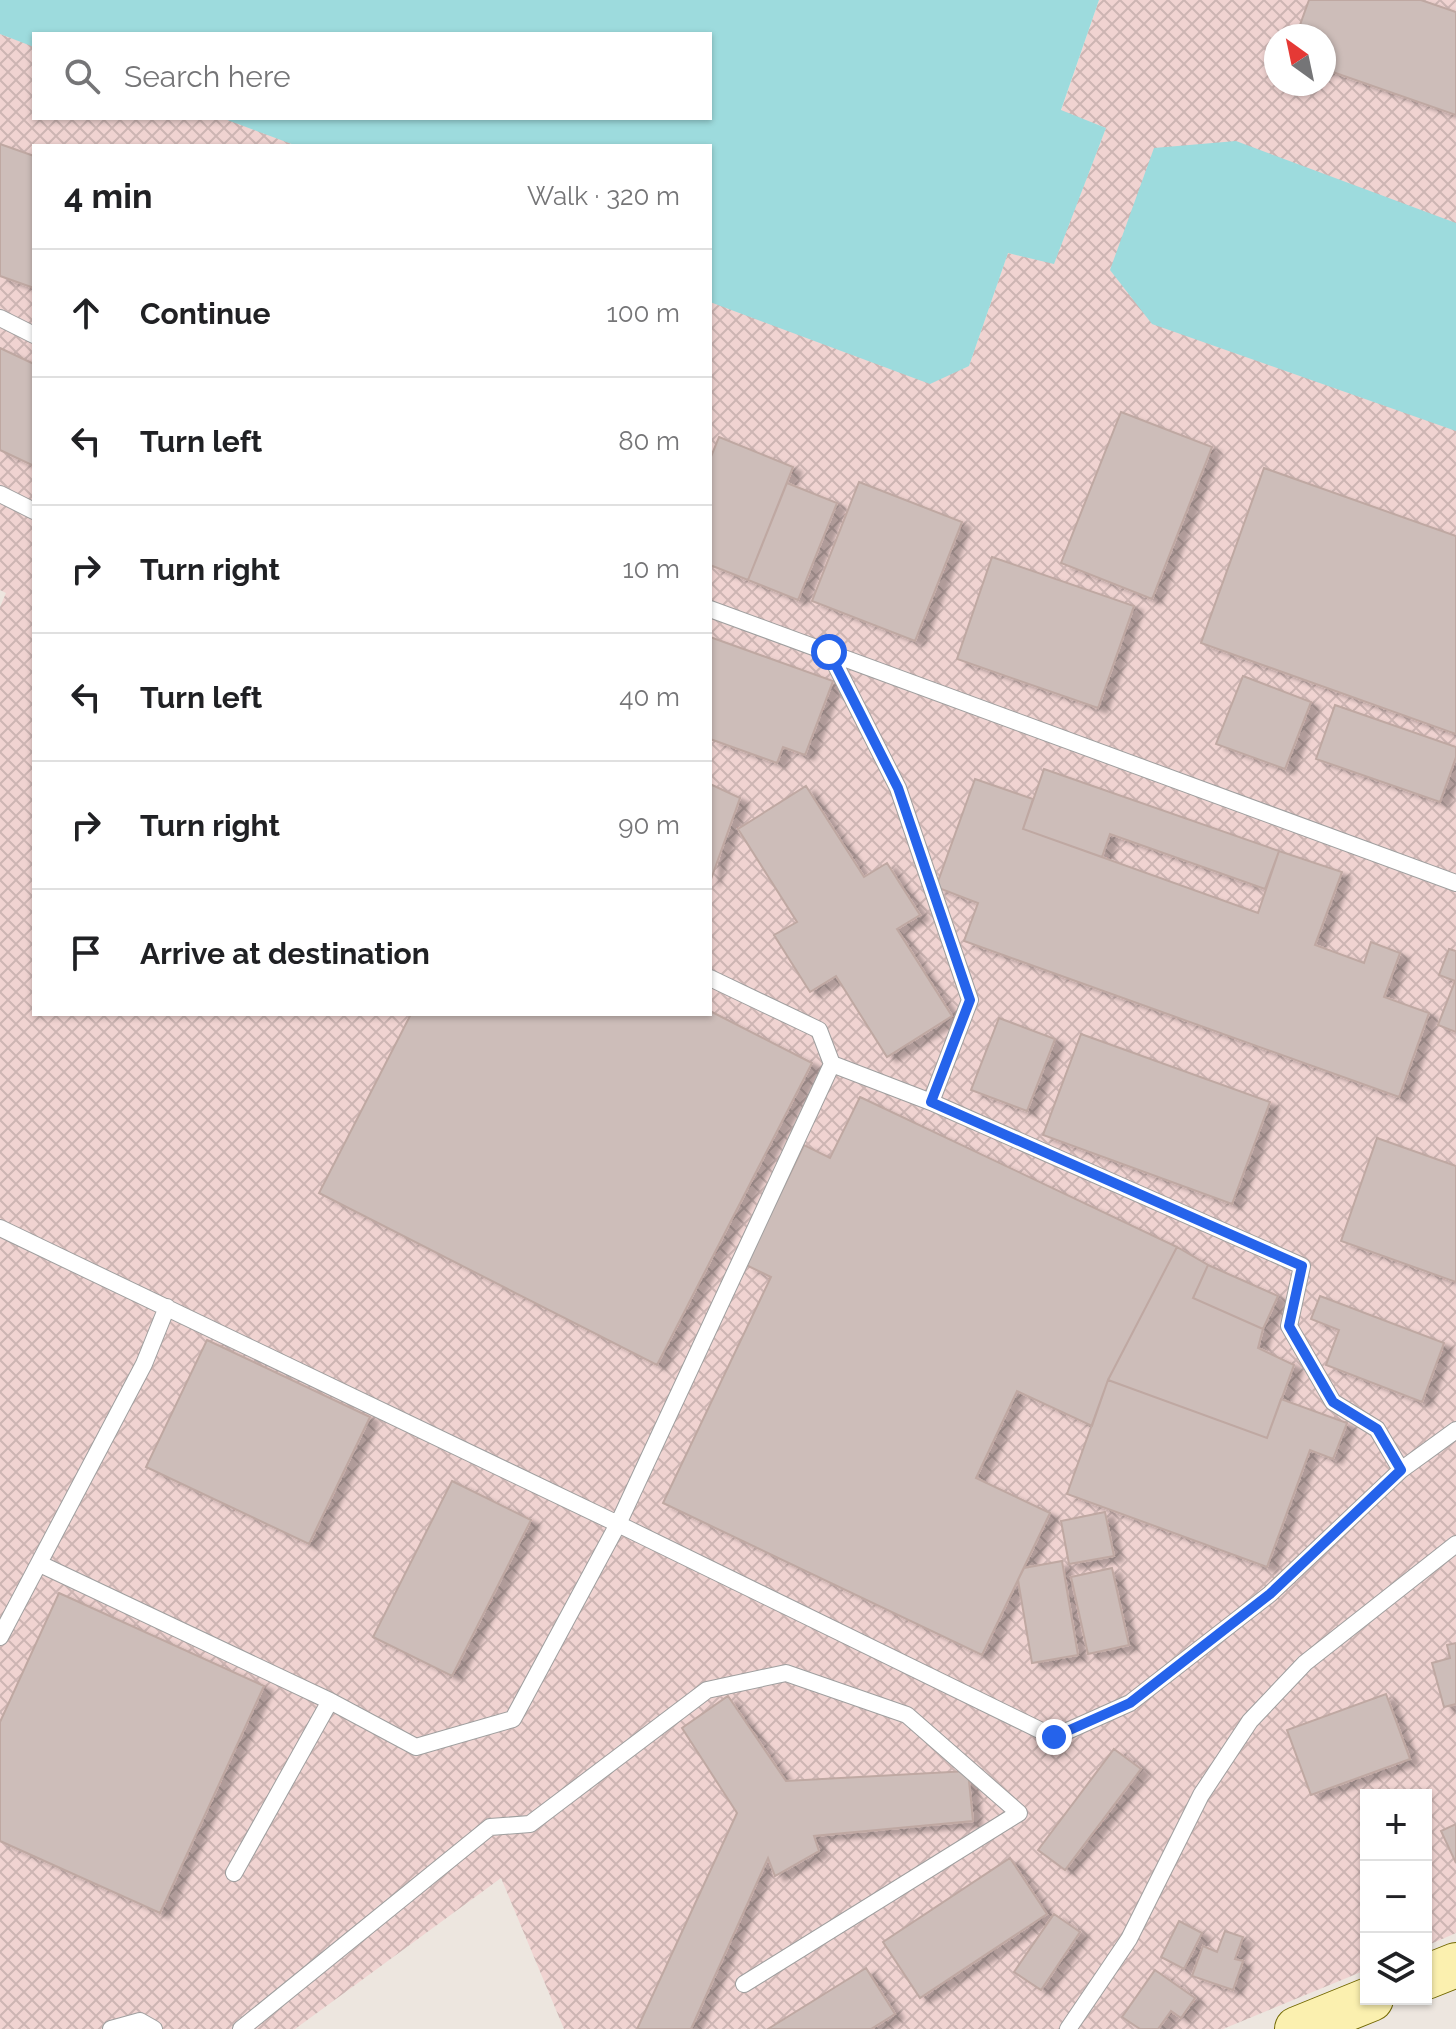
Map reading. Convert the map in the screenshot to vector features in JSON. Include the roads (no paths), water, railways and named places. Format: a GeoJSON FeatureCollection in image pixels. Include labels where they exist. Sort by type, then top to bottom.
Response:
{"type":"FeatureCollection","features":[{"type":"Feature","properties":{"kind":"main road"},"geometry":{"type":"LineString","coordinates":[[1432,1975],[1456,1965]]}},
{"type":"Feature","properties":{"kind":"main road"},"geometry":{"type":"LineString","coordinates":[[1297,2029],[1360,2003]]}},
{"type":"Feature","properties":{"kind":"lane"},"geometry":{"type":"LineString","coordinates":[[0,318],[32,334]]}},
{"type":"Feature","properties":{"kind":"lane"},"geometry":{"type":"LineString","coordinates":[[0,494],[32,510]]}},
{"type":"Feature","properties":{"kind":"lane"},"geometry":{"type":"LineString","coordinates":[[712,610],[1456,883]]}},
{"type":"Feature","properties":{"kind":"lane"},"geometry":{"type":"LineString","coordinates":[[829,652],[898,788],[970,1000],[931,1102]]}},
{"type":"Feature","properties":{"kind":"lane"},"geometry":{"type":"LineString","coordinates":[[40,1564],[330,1701],[416,1747],[513,1719],[618,1524],[832,1064],[819,1030],[712,979]]}},
{"type":"Feature","properties":{"kind":"lane"},"geometry":{"type":"LineString","coordinates":[[832,1064],[931,1102],[1302,1266],[1289,1326],[1333,1402],[1377,1429],[1401,1470]]}},
{"type":"Feature","properties":{"kind":"lane"},"geometry":{"type":"LineString","coordinates":[[0,1228],[1054,1737],[1130,1703],[1270,1594],[1401,1470],[1456,1430]]}},
{"type":"Feature","properties":{"kind":"lane"},"geometry":{"type":"LineString","coordinates":[[0,1637],[144,1364],[167,1307]]}},
{"type":"Feature","properties":{"kind":"lane"},"geometry":{"type":"LineString","coordinates":[[1068,2029],[1129,1939],[1201,1795],[1250,1721],[1305,1663],[1456,1544]]}},
{"type":"Feature","properties":{"kind":"lane"},"geometry":{"type":"LineString","coordinates":[[241,2029],[490,1827],[530,1824],[707,1690],[786,1673],[907,1715],[1019,1813],[744,1984]]}},
{"type":"Feature","properties":{"kind":"lane"},"geometry":{"type":"LineString","coordinates":[[234,1873],[330,1701]]}},
{"type":"Feature","properties":{"kind":"lane"},"geometry":{"type":"LineString","coordinates":[[111,2029],[140,2021],[154,2029]]}},
{"type":"Feature","properties":{"kind":"water"},"geometry":{"type":"Polygon","coordinates":[[[0,0],[1099,0],[1061,110],[1106,128],[1054,264],[1008,253],[969,366],[930,384],[712,303],[712,144],[292,144],[227,120],[712,120],[712,32],[32,32],[32,46],[0,34],[0,0]]]}},
{"type":"Feature","properties":{"kind":"water"},"geometry":{"type":"Polygon","coordinates":[[[1236,141],[1456,223],[1456,431],[1152,324],[1110,270],[1154,148],[1236,141]]]}}]}
